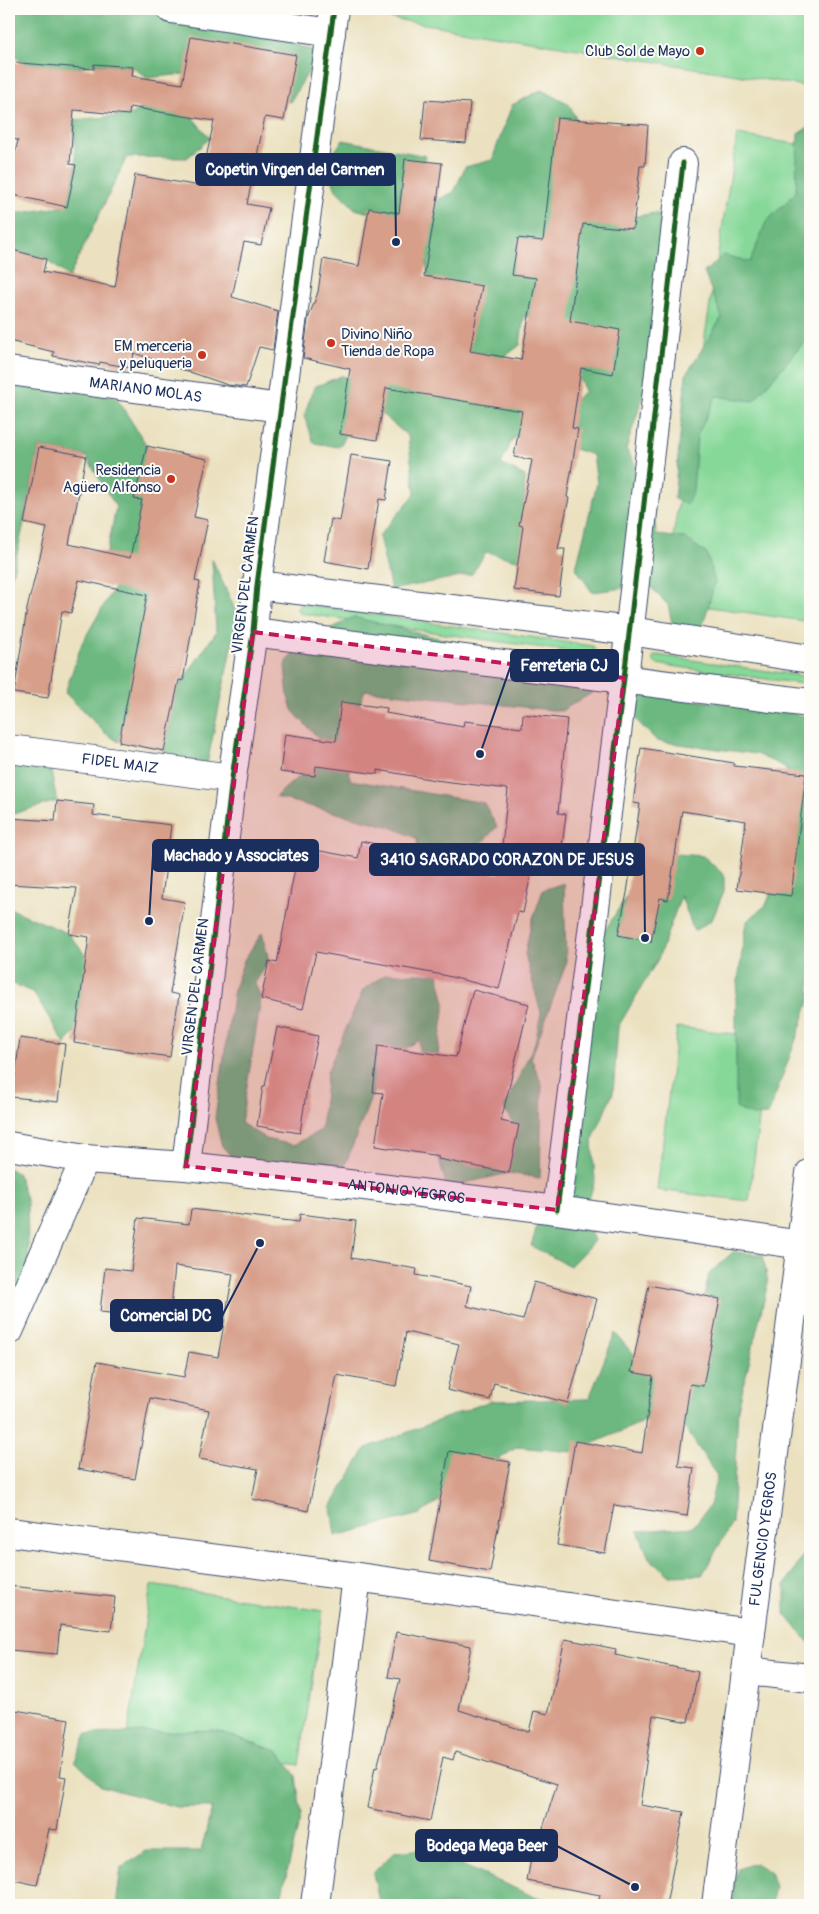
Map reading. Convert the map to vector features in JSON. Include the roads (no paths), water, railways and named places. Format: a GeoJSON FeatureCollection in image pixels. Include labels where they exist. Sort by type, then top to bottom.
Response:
{"type":"FeatureCollection","features":[{"type":"Feature","properties":{"kind":"street"},"geometry":{"type":"LineString","coordinates":[[171,9],[332,21]]}},
{"type":"Feature","properties":{"kind":"street","name":"VIRGEN DEL CARMEN"},"geometry":{"type":"LineString","coordinates":[[186,1166],[232,778],[253,632],[257,585],[332,21]]}},
{"type":"Feature","properties":{"kind":"street"},"geometry":{"type":"LineString","coordinates":[[557,1210],[630,631],[683,163]]}},
{"type":"Feature","properties":{"kind":"street","name":"MARIANO MOLAS"},"geometry":{"type":"LineString","coordinates":[[9,371],[281,408]]}},
{"type":"Feature","properties":{"kind":"street"},"geometry":{"type":"LineString","coordinates":[[257,585],[630,631],[810,659]]}},
{"type":"Feature","properties":{"kind":"street"},"geometry":{"type":"LineString","coordinates":[[253,632],[810,703]]}},
{"type":"Feature","properties":{"kind":"street","name":"FIDEL MAIZ"},"geometry":{"type":"LineString","coordinates":[[9,749],[232,778]]}},
{"type":"Feature","properties":{"kind":"street","name":"ANTONIO YEGROS"},"geometry":{"type":"LineString","coordinates":[[9,1146],[85,1159],[186,1166],[557,1210],[802,1245]]}},
{"type":"Feature","properties":{"kind":"street"},"geometry":{"type":"LineString","coordinates":[[9,1331],[85,1159]]}},
{"type":"Feature","properties":{"kind":"street","name":"FULGENCIO YEGROS"},"geometry":{"type":"LineString","coordinates":[[716,1905],[810,1172]]}},
{"type":"Feature","properties":{"kind":"street"},"geometry":{"type":"LineString","coordinates":[[9,1532],[357,1577],[751,1633]]}},
{"type":"Feature","properties":{"kind":"street"},"geometry":{"type":"LineString","coordinates":[[315,1905],[357,1577]]}},
{"type":"Feature","properties":{"kind":"street"},"geometry":{"type":"LineString","coordinates":[[747,1671],[810,1678]]}},
{"type":"Feature","properties":{"kind":"place","name":"Club Sol de Mayo"},"geometry":{"type":"Point","coordinates":[700,51]}},
{"type":"Feature","properties":{"kind":"place","name":"Copetin Virgen del Carmen"},"geometry":{"type":"Point","coordinates":[396,242]}},
{"type":"Feature","properties":{"kind":"place","name":"Divino Niño Tienda de Ropa"},"geometry":{"type":"Point","coordinates":[331,343]}},
{"type":"Feature","properties":{"kind":"place","name":"EM merceria y peluqueria"},"geometry":{"type":"Point","coordinates":[202,355]}},
{"type":"Feature","properties":{"kind":"place","name":"Residencia Agüero Alfonso"},"geometry":{"type":"Point","coordinates":[171,479]}},
{"type":"Feature","properties":{"kind":"place","name":"Ferreteria CJ"},"geometry":{"type":"Point","coordinates":[480,754]}},
{"type":"Feature","properties":{"kind":"place","name":"Machado y Associates"},"geometry":{"type":"Point","coordinates":[149,921]}},
{"type":"Feature","properties":{"kind":"place","name":"3410 SAGRADO CORAZON DE JESUS"},"geometry":{"type":"Point","coordinates":[645,938]}},
{"type":"Feature","properties":{"kind":"place","name":"Comercial DC"},"geometry":{"type":"Point","coordinates":[260,1243]}},
{"type":"Feature","properties":{"kind":"place","name":"Bodega Mega Beer"},"geometry":{"type":"Point","coordinates":[635,1887]}}]}
